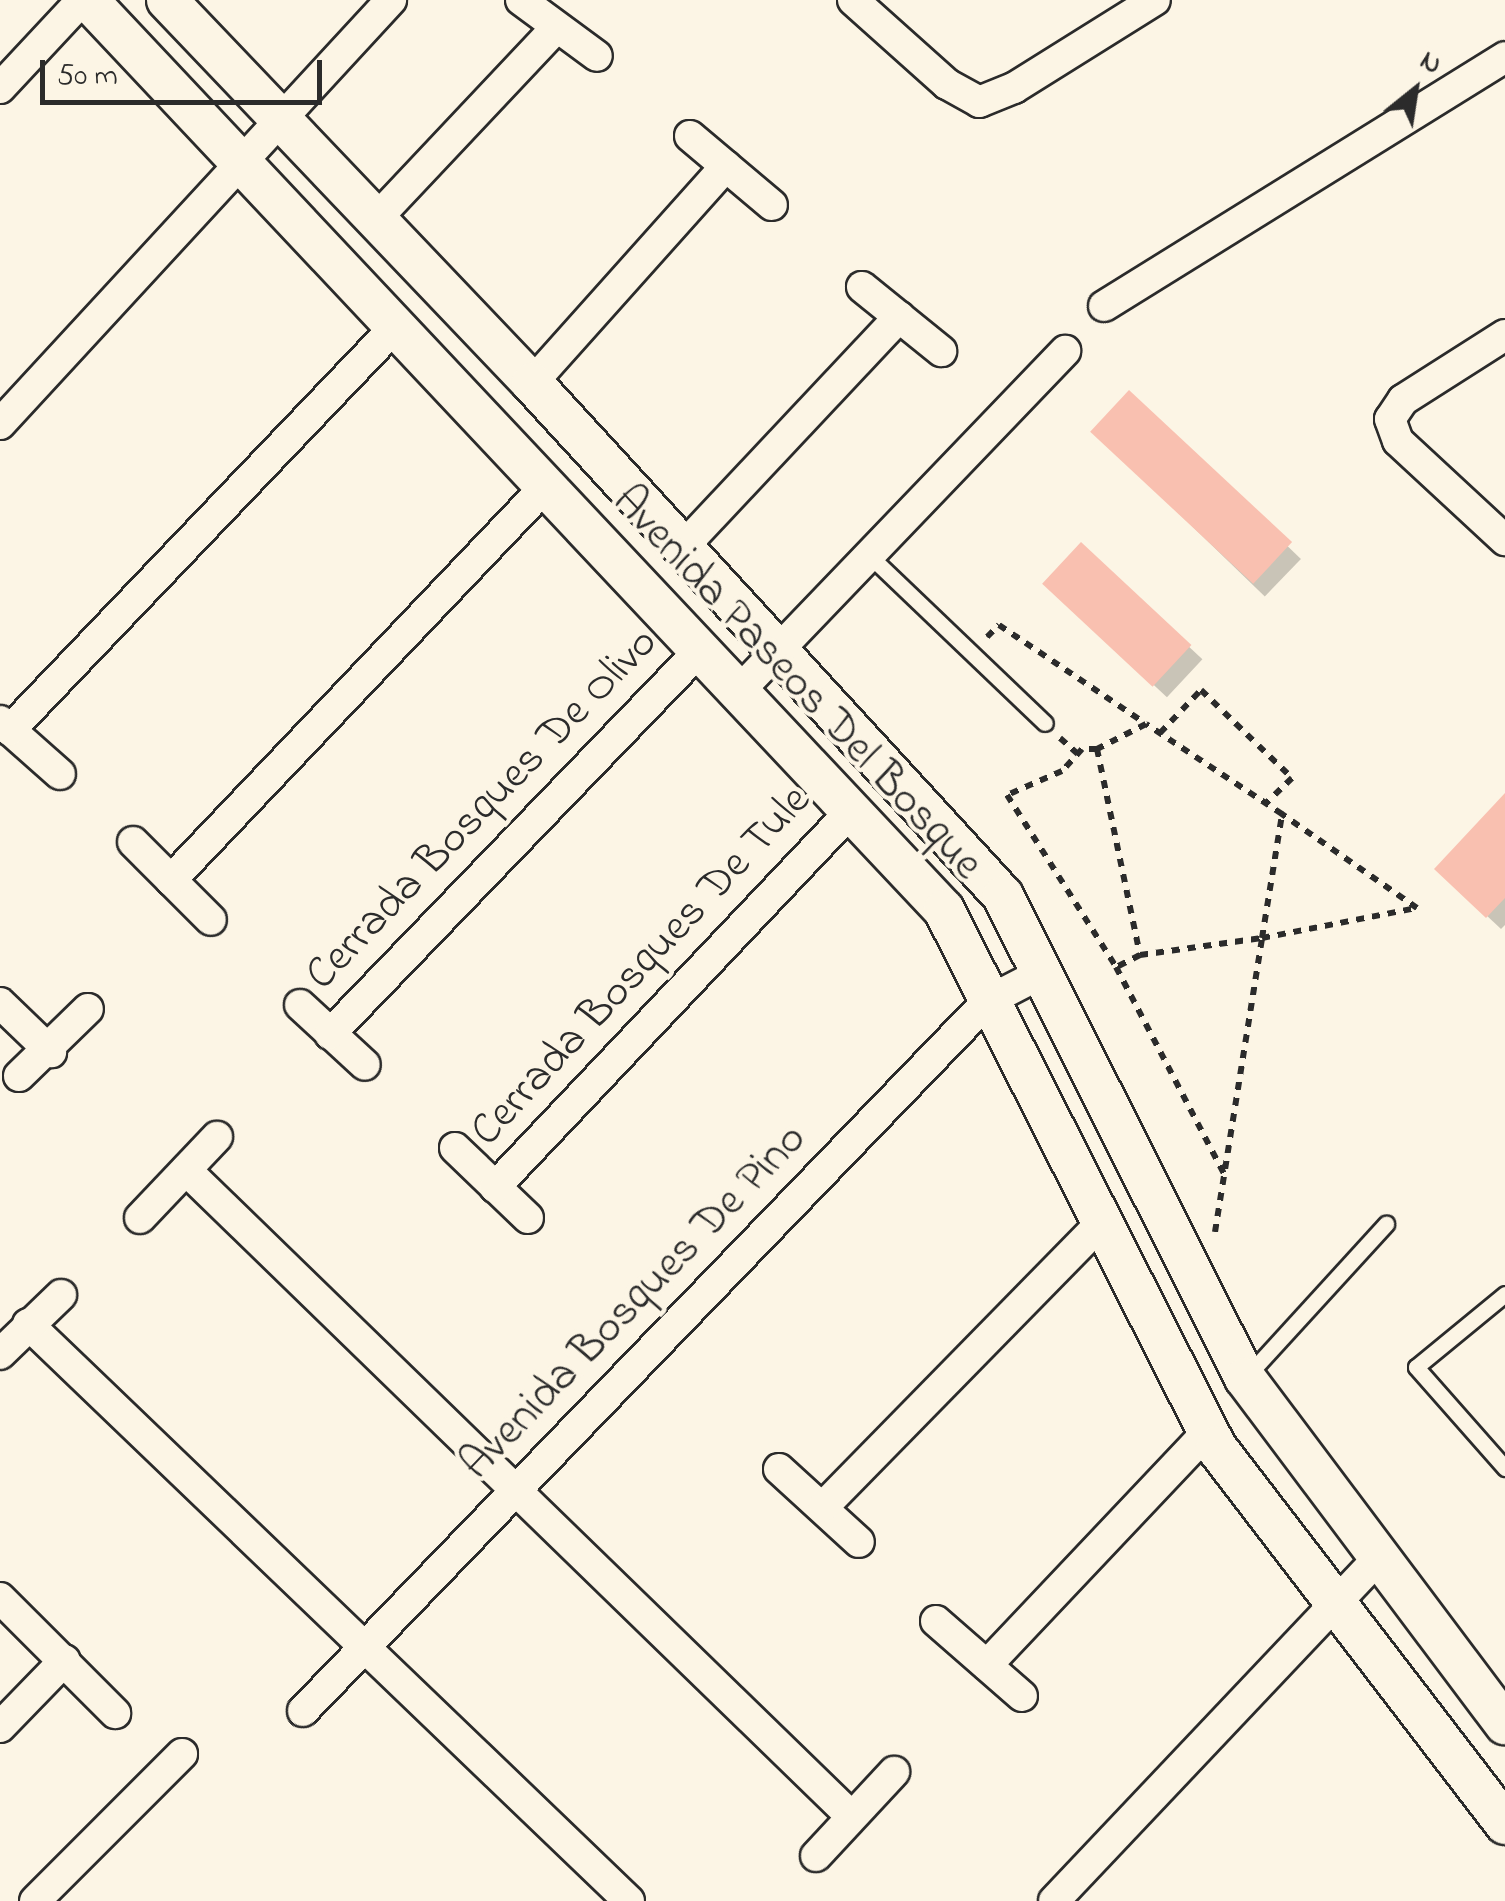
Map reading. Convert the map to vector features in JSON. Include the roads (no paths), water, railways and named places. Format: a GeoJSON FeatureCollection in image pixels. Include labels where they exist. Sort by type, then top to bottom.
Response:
{"type":"FeatureCollection","features":[{"type":"Feature","properties":{"kind":"main road","name":"Avenida Paseos Del Bosque"},"geometry":{"type":"LineString","coordinates":[[85,0],[854,809],[944,910],[1208,1430],[1505,1824]]}},
{"type":"Feature","properties":{"kind":"main road","name":"Avenida Paseos Del Bosque"},"geometry":{"type":"LineString","coordinates":[[168,0],[532,383],[1003,896],[1245,1378],[1505,1724]]}},
{"type":"Feature","properties":{"kind":"street"},"geometry":{"type":"LineString","coordinates":[[0,88],[85,0]]}},
{"type":"Feature","properties":{"kind":"street"},"geometry":{"type":"LineString","coordinates":[[0,424],[282,123],[391,0]]}},
{"type":"Feature","properties":{"kind":"street"},"geometry":{"type":"LineString","coordinates":[[520,0],[597,56]]}},
{"type":"Feature","properties":{"kind":"street"},"geometry":{"type":"LineString","coordinates":[[853,0],[947,84],[980,102],[1014,88],[1155,0]]}},
{"type":"Feature","properties":{"kind":"street"},"geometry":{"type":"LineString","coordinates":[[377,218],[557,27]]}},
{"type":"Feature","properties":{"kind":"street"},"geometry":{"type":"LineString","coordinates":[[1104,306],[1505,57]]}},
{"type":"Feature","properties":{"kind":"street"},"geometry":{"type":"LineString","coordinates":[[690,136],[772,205]]}},
{"type":"Feature","properties":{"kind":"street"},"geometry":{"type":"LineString","coordinates":[[532,383],[726,166]]}},
{"type":"Feature","properties":{"kind":"street"},"geometry":{"type":"LineString","coordinates":[[862,287],[941,351]]}},
{"type":"Feature","properties":{"kind":"street"},"geometry":{"type":"LineString","coordinates":[[683,547],[899,317]]}},
{"type":"Feature","properties":{"kind":"street"},"geometry":{"type":"LineString","coordinates":[[60,774],[5,725],[396,326]]}},
{"type":"Feature","properties":{"kind":"street"},"geometry":{"type":"LineString","coordinates":[[1505,336],[1403,400],[1390,419],[1398,441],[1505,540]]}},
{"type":"Feature","properties":{"kind":"street"},"geometry":{"type":"LineString","coordinates":[[740,690],[1065,352]]}},
{"type":"Feature","properties":{"kind":"street"},"geometry":{"type":"LineString","coordinates":[[171,880],[545,487]]}},
{"type":"Feature","properties":{"kind":"street","name":"Cerrada Bosques De Olivo"},"geometry":{"type":"LineString","coordinates":[[330,1034],[701,649]]}},
{"type":"Feature","properties":{"kind":"street","name":"Cerrada Bosques De Tule"},"geometry":{"type":"LineString","coordinates":[[496,1187],[854,809]]}},
{"type":"Feature","properties":{"kind":"street"},"geometry":{"type":"LineString","coordinates":[[133,842],[210,920]]}},
{"type":"Feature","properties":{"kind":"street","name":"Avenida Bosques De Pino"},"geometry":{"type":"LineString","coordinates":[[304,1711],[988,1001],[1042,973]]}},
{"type":"Feature","properties":{"kind":"street"},"geometry":{"type":"LineString","coordinates":[[0,1003],[50,1052]]}},
{"type":"Feature","properties":{"kind":"street"},"geometry":{"type":"LineString","coordinates":[[300,1005],[365,1065]]}},
{"type":"Feature","properties":{"kind":"street"},"geometry":{"type":"LineString","coordinates":[[19,1076],[50,1052],[88,1009]]}},
{"type":"Feature","properties":{"kind":"street"},"geometry":{"type":"LineString","coordinates":[[140,1218],[217,1137]]}},
{"type":"Feature","properties":{"kind":"street"},"geometry":{"type":"LineString","coordinates":[[455,1148],[528,1218]]}},
{"type":"Feature","properties":{"kind":"street"},"geometry":{"type":"LineString","coordinates":[[186,1170],[514,1495],[850,1816]]}},
{"type":"Feature","properties":{"kind":"street"},"geometry":{"type":"LineString","coordinates":[[824,1506],[1102,1222]]}},
{"type":"Feature","properties":{"kind":"street"},"geometry":{"type":"LineString","coordinates":[[0,1354],[60,1295]]}},
{"type":"Feature","properties":{"kind":"street"},"geometry":{"type":"LineString","coordinates":[[28,1324],[630,1901]]}},
{"type":"Feature","properties":{"kind":"street"},"geometry":{"type":"LineString","coordinates":[[987,1666],[1208,1430]]}},
{"type":"Feature","properties":{"kind":"street"},"geometry":{"type":"LineString","coordinates":[[778,1469],[824,1506],[859,1542]]}},
{"type":"Feature","properties":{"kind":"street"},"geometry":{"type":"LineString","coordinates":[[1054,1901],[1379,1556]]}},
{"type":"Feature","properties":{"kind":"street"},"geometry":{"type":"LineString","coordinates":[[0,1598],[116,1713]]}},
{"type":"Feature","properties":{"kind":"street"},"geometry":{"type":"LineString","coordinates":[[936,1621],[1022,1696]]}},
{"type":"Feature","properties":{"kind":"street"},"geometry":{"type":"LineString","coordinates":[[0,1728],[65,1660]]}},
{"type":"Feature","properties":{"kind":"street"},"geometry":{"type":"LineString","coordinates":[[34,1901],[182,1754]]}},
{"type":"Feature","properties":{"kind":"street"},"geometry":{"type":"LineString","coordinates":[[816,1856],[894,1772]]}},
{"type":"Feature","properties":{"kind":"lane"},"geometry":{"type":"LineString","coordinates":[[869,555],[1045,723]]}},
{"type":"Feature","properties":{"kind":"lane"},"geometry":{"type":"LineString","coordinates":[[1245,1378],[1386,1224]]}},
{"type":"Feature","properties":{"kind":"lane"},"geometry":{"type":"LineString","coordinates":[[1505,1294],[1416,1367],[1505,1468]]}}]}
